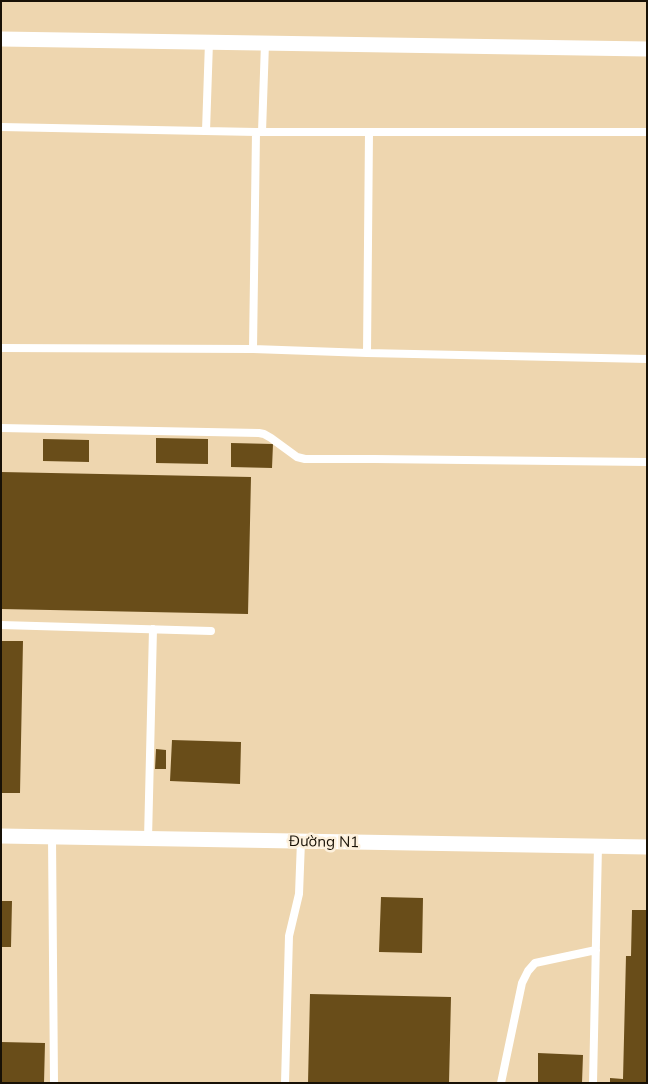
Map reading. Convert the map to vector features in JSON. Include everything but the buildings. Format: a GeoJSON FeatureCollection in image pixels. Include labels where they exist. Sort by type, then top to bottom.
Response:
{"type":"FeatureCollection","features":[{"type":"Feature","properties":{"kind":"street"},"geometry":{"type":"LineString","coordinates":[[1,39],[647,48]]}},
{"type":"Feature","properties":{"kind":"street","name":"Đường N1"},"geometry":{"type":"LineString","coordinates":[[1,836],[647,846]]}},
{"type":"Feature","properties":{"kind":"lane"},"geometry":{"type":"LineString","coordinates":[[206,131],[209,42]]}},
{"type":"Feature","properties":{"kind":"lane"},"geometry":{"type":"LineString","coordinates":[[253,348],[259,132],[265,42]]}},
{"type":"Feature","properties":{"kind":"lane"},"geometry":{"type":"LineString","coordinates":[[1,127],[259,132],[647,132]]}},
{"type":"Feature","properties":{"kind":"lane"},"geometry":{"type":"LineString","coordinates":[[367,354],[370,132]]}},
{"type":"Feature","properties":{"kind":"lane"},"geometry":{"type":"LineString","coordinates":[[1,348],[253,348],[367,354],[647,358]]}},
{"type":"Feature","properties":{"kind":"lane"},"geometry":{"type":"LineString","coordinates":[[1,428],[259,433],[271,438],[297,457],[305,459],[647,462]]}},
{"type":"Feature","properties":{"kind":"lane"},"geometry":{"type":"LineString","coordinates":[[1,625],[211,631]]}},
{"type":"Feature","properties":{"kind":"lane"},"geometry":{"type":"LineString","coordinates":[[148,839],[153,630]]}},
{"type":"Feature","properties":{"kind":"lane"},"geometry":{"type":"LineString","coordinates":[[52,837],[54,1083]]}},
{"type":"Feature","properties":{"kind":"lane"},"geometry":{"type":"LineString","coordinates":[[285,1083],[289,936],[299,894],[301,841]]}},
{"type":"Feature","properties":{"kind":"lane"},"geometry":{"type":"LineString","coordinates":[[592,1083],[598,846]]}},
{"type":"Feature","properties":{"kind":"lane"},"geometry":{"type":"LineString","coordinates":[[501,1083],[522,983],[528,971],[535,963],[596,950]]}},
{"type":"Feature","properties":{"kind":"shaded area"},"geometry":{"type":"Polygon","coordinates":[[[1,1],[647,1],[647,1083],[1,1083],[1,1]]]}}]}
